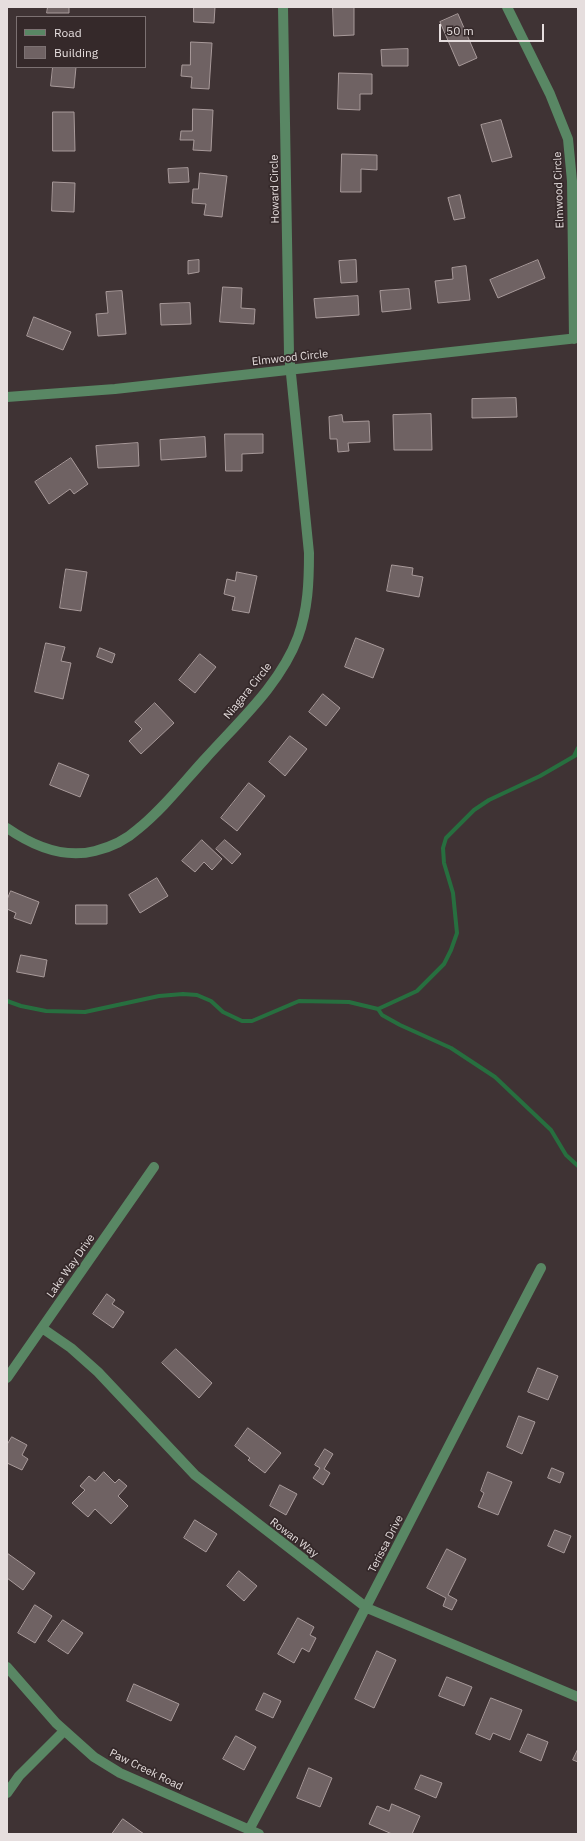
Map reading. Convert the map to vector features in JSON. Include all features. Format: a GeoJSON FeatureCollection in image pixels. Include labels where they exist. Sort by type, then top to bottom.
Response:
{"type":"FeatureCollection","features":[{"type":"Feature","properties":{"kind":"street","name":"Howard Circle"},"geometry":{"type":"LineString","coordinates":[[283,7],[290,370]]}},
{"type":"Feature","properties":{"kind":"street","name":"Elmwood Circle"},"geometry":{"type":"LineString","coordinates":[[7,397],[115,389],[576,338],[572,180],[568,138],[550,94],[507,7]]}},
{"type":"Feature","properties":{"kind":"street","name":"Niagara Circle"},"geometry":{"type":"LineString","coordinates":[[7,828],[23,839],[48,850],[66,853],[96,851],[122,840],[138,830],[163,805],[257,702],[276,677],[298,637],[306,611],[309,585],[309,553],[290,370]]}},
{"type":"Feature","properties":{"kind":"street","name":"Lake Way Drive"},"geometry":{"type":"LineString","coordinates":[[7,1378],[154,1167]]}},
{"type":"Feature","properties":{"kind":"street","name":"Terissa Drive"},"geometry":{"type":"LineString","coordinates":[[254,1832],[474,1396],[541,1268]]}},
{"type":"Feature","properties":{"kind":"street","name":"Rowan Way"},"geometry":{"type":"LineString","coordinates":[[42,1328],[71,1348],[98,1372],[195,1475],[272,1537],[367,1608],[578,1698]]}},
{"type":"Feature","properties":{"kind":"street","name":"Paw Creek Road"},"geometry":{"type":"LineString","coordinates":[[7,1667],[56,1723],[94,1757],[120,1773],[254,1832]]}},
{"type":"Feature","properties":{"kind":"street"},"geometry":{"type":"LineString","coordinates":[[7,1793],[19,1776],[64,1731]]}},
{"type":"Feature","properties":{"kind":"building"},"geometry":{"type":"Polygon","coordinates":[[[48,7],[69,7],[69,13],[47,13],[48,7]]]}},
{"type":"Feature","properties":{"kind":"building"},"geometry":{"type":"Polygon","coordinates":[[[194,7],[215,7],[214,23],[194,22],[194,7]]]}},
{"type":"Feature","properties":{"kind":"building"},"geometry":{"type":"Polygon","coordinates":[[[333,7],[354,7],[354,35],[334,36],[333,7]]]}},
{"type":"Feature","properties":{"kind":"building"},"geometry":{"type":"Polygon","coordinates":[[[458,14],[477,58],[459,66],[440,22],[458,14]]]}},
{"type":"Feature","properties":{"kind":"building"},"geometry":{"type":"Polygon","coordinates":[[[191,42],[212,43],[209,89],[191,88],[192,77],[181,76],[182,65],[190,65],[191,42]]]}},
{"type":"Feature","properties":{"kind":"building"},"geometry":{"type":"Polygon","coordinates":[[[408,49],[408,66],[382,66],[381,50],[408,49]]]}},
{"type":"Feature","properties":{"kind":"building"},"geometry":{"type":"Polygon","coordinates":[[[53,68],[76,68],[74,88],[51,86],[53,68]]]}},
{"type":"Feature","properties":{"kind":"building"},"geometry":{"type":"Polygon","coordinates":[[[339,73],[372,74],[372,94],[360,94],[360,110],[338,109],[339,73]]]}},
{"type":"Feature","properties":{"kind":"building"},"geometry":{"type":"Polygon","coordinates":[[[193,109],[213,110],[211,151],[193,150],[194,140],[180,140],[181,131],[192,131],[193,109]]]}},
{"type":"Feature","properties":{"kind":"building"},"geometry":{"type":"Polygon","coordinates":[[[53,112],[74,112],[75,151],[53,151],[53,112]]]}},
{"type":"Feature","properties":{"kind":"building"},"geometry":{"type":"Polygon","coordinates":[[[501,120],[512,157],[492,162],[481,125],[501,120]]]}},
{"type":"Feature","properties":{"kind":"building"},"geometry":{"type":"Polygon","coordinates":[[[342,154],[377,155],[377,170],[361,169],[361,192],[341,192],[342,154]]]}},
{"type":"Feature","properties":{"kind":"building"},"geometry":{"type":"Polygon","coordinates":[[[188,168],[189,182],[169,183],[168,169],[188,168]]]}},
{"type":"Feature","properties":{"kind":"building"},"geometry":{"type":"Polygon","coordinates":[[[200,173],[227,176],[222,217],[204,215],[206,204],[192,203],[193,189],[198,189],[200,173]]]}},
{"type":"Feature","properties":{"kind":"building"},"geometry":{"type":"Polygon","coordinates":[[[53,182],[75,183],[74,212],[52,211],[53,182]]]}},
{"type":"Feature","properties":{"kind":"building"},"geometry":{"type":"Polygon","coordinates":[[[460,195],[465,218],[454,220],[448,198],[460,195]]]}},
{"type":"Feature","properties":{"kind":"building"},"geometry":{"type":"Polygon","coordinates":[[[199,260],[199,272],[188,274],[188,261],[199,260]]]}},
{"type":"Feature","properties":{"kind":"building"},"geometry":{"type":"Polygon","coordinates":[[[356,260],[357,282],[341,283],[339,261],[356,260]]]}},
{"type":"Feature","properties":{"kind":"building"},"geometry":{"type":"Polygon","coordinates":[[[538,260],[545,278],[498,298],[490,280],[538,260]]]}},
{"type":"Feature","properties":{"kind":"building"},"geometry":{"type":"Polygon","coordinates":[[[466,266],[470,300],[438,303],[435,281],[453,279],[452,268],[466,266]]]}},
{"type":"Feature","properties":{"kind":"building"},"geometry":{"type":"Polygon","coordinates":[[[223,287],[242,288],[241,308],[255,309],[254,324],[220,322],[223,287]]]}},
{"type":"Feature","properties":{"kind":"building"},"geometry":{"type":"Polygon","coordinates":[[[409,289],[411,309],[382,312],[380,291],[409,289]]]}},
{"type":"Feature","properties":{"kind":"building"},"geometry":{"type":"Polygon","coordinates":[[[122,291],[126,334],[98,336],[96,314],[108,313],[106,292],[122,291]]]}},
{"type":"Feature","properties":{"kind":"building"},"geometry":{"type":"Polygon","coordinates":[[[358,296],[359,315],[316,318],[314,299],[358,296]]]}},
{"type":"Feature","properties":{"kind":"building"},"geometry":{"type":"Polygon","coordinates":[[[190,303],[191,324],[161,325],[160,304],[190,303]]]}},
{"type":"Feature","properties":{"kind":"building"},"geometry":{"type":"Polygon","coordinates":[[[34,317],[71,332],[63,350],[27,336],[34,317]]]}},
{"type":"Feature","properties":{"kind":"building"},"geometry":{"type":"Polygon","coordinates":[[[516,398],[517,417],[472,418],[472,399],[516,398]]]}},
{"type":"Feature","properties":{"kind":"building"},"geometry":{"type":"Polygon","coordinates":[[[431,414],[432,450],[394,450],[393,415],[431,414]]]}},
{"type":"Feature","properties":{"kind":"building"},"geometry":{"type":"Polygon","coordinates":[[[342,415],[343,422],[369,421],[370,442],[348,443],[349,451],[338,452],[337,439],[330,439],[329,417],[342,415]]]}},
{"type":"Feature","properties":{"kind":"building"},"geometry":{"type":"Polygon","coordinates":[[[225,434],[263,434],[263,453],[242,454],[242,471],[226,471],[225,434]]]}},
{"type":"Feature","properties":{"kind":"building"},"geometry":{"type":"Polygon","coordinates":[[[205,437],[206,457],[161,460],[160,440],[205,437]]]}},
{"type":"Feature","properties":{"kind":"building"},"geometry":{"type":"Polygon","coordinates":[[[138,443],[139,466],[98,468],[96,446],[138,443]]]}},
{"type":"Feature","properties":{"kind":"building"},"geometry":{"type":"Polygon","coordinates":[[[71,458],[88,484],[74,494],[70,489],[49,504],[35,482],[71,458]]]}},
{"type":"Feature","properties":{"kind":"building"},"geometry":{"type":"Polygon","coordinates":[[[392,565],[413,568],[412,575],[423,577],[419,597],[387,591],[392,565]]]}},
{"type":"Feature","properties":{"kind":"building"},"geometry":{"type":"Polygon","coordinates":[[[66,569],[87,572],[81,611],[60,608],[66,569]]]}},
{"type":"Feature","properties":{"kind":"building"},"geometry":{"type":"Polygon","coordinates":[[[237,572],[257,576],[249,613],[232,610],[235,597],[224,594],[227,579],[235,581],[237,572]]]}},
{"type":"Feature","properties":{"kind":"building"},"geometry":{"type":"Polygon","coordinates":[[[356,638],[384,649],[373,678],[345,667],[356,638]]]}},
{"type":"Feature","properties":{"kind":"building"},"geometry":{"type":"Polygon","coordinates":[[[46,643],[65,647],[61,661],[71,663],[63,699],[35,692],[46,643]]]}},
{"type":"Feature","properties":{"kind":"building"},"geometry":{"type":"Polygon","coordinates":[[[100,648],[115,654],[112,663],[97,657],[100,648]]]}},
{"type":"Feature","properties":{"kind":"building"},"geometry":{"type":"Polygon","coordinates":[[[200,654],[216,667],[195,693],[179,680],[200,654]]]}},
{"type":"Feature","properties":{"kind":"building"},"geometry":{"type":"Polygon","coordinates":[[[323,694],[340,708],[326,726],[309,712],[323,694]]]}},
{"type":"Feature","properties":{"kind":"building"},"geometry":{"type":"Polygon","coordinates":[[[155,703],[174,723],[141,754],[129,741],[142,729],[135,722],[155,703]]]}},
{"type":"Feature","properties":{"kind":"building"},"geometry":{"type":"Polygon","coordinates":[[[290,736],[307,749],[285,776],[269,762],[290,736]]]}},
{"type":"Feature","properties":{"kind":"building"},"geometry":{"type":"Polygon","coordinates":[[[59,763],[89,775],[80,797],[50,785],[59,763]]]}},
{"type":"Feature","properties":{"kind":"building"},"geometry":{"type":"Polygon","coordinates":[[[249,783],[265,796],[237,831],[221,818],[249,783]]]}},
{"type":"Feature","properties":{"kind":"building"},"geometry":{"type":"Polygon","coordinates":[[[202,840],[222,859],[212,870],[204,862],[195,872],[182,861],[202,840]]]}},
{"type":"Feature","properties":{"kind":"building"},"geometry":{"type":"Polygon","coordinates":[[[225,840],[241,854],[232,864],[216,849],[225,840]]]}},
{"type":"Feature","properties":{"kind":"building"},"geometry":{"type":"Polygon","coordinates":[[[157,878],[168,896],[140,913],[129,895],[157,878]]]}},
{"type":"Feature","properties":{"kind":"building"},"geometry":{"type":"Polygon","coordinates":[[[11,891],[39,902],[31,924],[14,918],[16,913],[7,909],[7,900],[11,891]]]}},
{"type":"Feature","properties":{"kind":"building"},"geometry":{"type":"Polygon","coordinates":[[[76,905],[107,905],[107,924],[76,924],[76,905]]]}},
{"type":"Feature","properties":{"kind":"building"},"geometry":{"type":"Polygon","coordinates":[[[21,955],[47,960],[44,977],[17,972],[21,955]]]}},
{"type":"Feature","properties":{"kind":"building"},"geometry":{"type":"Polygon","coordinates":[[[107,1294],[115,1300],[112,1304],[124,1312],[113,1328],[93,1314],[107,1294]]]}},
{"type":"Feature","properties":{"kind":"building"},"geometry":{"type":"Polygon","coordinates":[[[176,1349],[212,1383],[199,1398],[162,1363],[176,1349]]]}},
{"type":"Feature","properties":{"kind":"building"},"geometry":{"type":"Polygon","coordinates":[[[538,1368],[558,1376],[548,1400],[528,1392],[538,1368]]]}},
{"type":"Feature","properties":{"kind":"building"},"geometry":{"type":"Polygon","coordinates":[[[519,1416],[535,1422],[522,1454],[507,1447],[519,1416]]]}},
{"type":"Feature","properties":{"kind":"building"},"geometry":{"type":"Polygon","coordinates":[[[248,1428],[281,1453],[265,1473],[248,1460],[250,1458],[235,1446],[248,1428]]]}},
{"type":"Feature","properties":{"kind":"building"},"geometry":{"type":"Polygon","coordinates":[[[12,1437],[27,1445],[22,1455],[28,1459],[22,1470],[7,1463],[7,1445],[12,1437]]]}},
{"type":"Feature","properties":{"kind":"building"},"geometry":{"type":"Polygon","coordinates":[[[325,1449],[333,1454],[324,1469],[330,1473],[323,1485],[313,1478],[320,1468],[315,1465],[325,1449]]]}},
{"type":"Feature","properties":{"kind":"building"},"geometry":{"type":"Polygon","coordinates":[[[552,1468],[564,1473],[560,1483],[548,1478],[552,1468]]]}},
{"type":"Feature","properties":{"kind":"building"},"geometry":{"type":"Polygon","coordinates":[[[104,1472],[115,1483],[119,1479],[127,1486],[118,1496],[128,1506],[111,1524],[95,1509],[88,1517],[72,1503],[85,1490],[80,1486],[89,1476],[95,1481],[104,1472]]]}},
{"type":"Feature","properties":{"kind":"building"},"geometry":{"type":"Polygon","coordinates":[[[488,1472],[512,1482],[498,1515],[478,1507],[484,1493],[481,1491],[488,1472]]]}},
{"type":"Feature","properties":{"kind":"building"},"geometry":{"type":"Polygon","coordinates":[[[280,1485],[297,1494],[286,1515],[270,1506],[280,1485]]]}},
{"type":"Feature","properties":{"kind":"building"},"geometry":{"type":"Polygon","coordinates":[[[195,1520],[217,1534],[206,1552],[184,1538],[195,1520]]]}},
{"type":"Feature","properties":{"kind":"building"},"geometry":{"type":"Polygon","coordinates":[[[555,1530],[571,1536],[564,1553],[548,1546],[555,1530]]]}},
{"type":"Feature","properties":{"kind":"building"},"geometry":{"type":"Polygon","coordinates":[[[447,1549],[466,1559],[448,1595],[457,1600],[452,1610],[443,1606],[446,1598],[427,1588],[447,1549]]]}},
{"type":"Feature","properties":{"kind":"building"},"geometry":{"type":"Polygon","coordinates":[[[7,1553],[35,1573],[23,1590],[7,1578],[7,1553]]]}},
{"type":"Feature","properties":{"kind":"building"},"geometry":{"type":"Polygon","coordinates":[[[239,1571],[257,1586],[244,1601],[227,1586],[239,1571]]]}},
{"type":"Feature","properties":{"kind":"building"},"geometry":{"type":"Polygon","coordinates":[[[35,1605],[52,1616],[35,1643],[18,1633],[35,1605]]]}},
{"type":"Feature","properties":{"kind":"building"},"geometry":{"type":"Polygon","coordinates":[[[298,1618],[314,1627],[310,1635],[316,1638],[309,1652],[302,1648],[294,1663],[278,1654],[298,1618]]]}},
{"type":"Feature","properties":{"kind":"building"},"geometry":{"type":"Polygon","coordinates":[[[63,1620],[83,1633],[68,1654],[48,1641],[63,1620]]]}},
{"type":"Feature","properties":{"kind":"building"},"geometry":{"type":"Polygon","coordinates":[[[377,1651],[396,1660],[374,1708],[355,1699],[377,1651]]]}},
{"type":"Feature","properties":{"kind":"building"},"geometry":{"type":"Polygon","coordinates":[[[447,1677],[472,1687],[464,1706],[439,1696],[447,1677]]]}},
{"type":"Feature","properties":{"kind":"building"},"geometry":{"type":"Polygon","coordinates":[[[134,1684],[179,1704],[171,1721],[127,1701],[134,1684]]]}},
{"type":"Feature","properties":{"kind":"building"},"geometry":{"type":"Polygon","coordinates":[[[264,1693],[281,1701],[273,1718],[256,1710],[264,1693]]]}},
{"type":"Feature","properties":{"kind":"building"},"geometry":{"type":"Polygon","coordinates":[[[491,1698],[522,1710],[510,1740],[493,1733],[490,1740],[476,1734],[491,1698]]]}},
{"type":"Feature","properties":{"kind":"building"},"geometry":{"type":"Polygon","coordinates":[[[528,1734],[548,1742],[541,1761],[520,1752],[528,1734]]]}},
{"type":"Feature","properties":{"kind":"building"},"geometry":{"type":"Polygon","coordinates":[[[236,1736],[256,1747],[244,1770],[223,1759],[236,1736]]]}},
{"type":"Feature","properties":{"kind":"building"},"geometry":{"type":"Polygon","coordinates":[[[578,1749],[578,1762],[573,1760],[578,1749]]]}},
{"type":"Feature","properties":{"kind":"building"},"geometry":{"type":"Polygon","coordinates":[[[309,1768],[332,1778],[320,1807],[297,1798],[309,1768]]]}},
{"type":"Feature","properties":{"kind":"building"},"geometry":{"type":"Polygon","coordinates":[[[421,1775],[442,1783],[436,1798],[415,1789],[421,1775]]]}},
{"type":"Feature","properties":{"kind":"building"},"geometry":{"type":"Polygon","coordinates":[[[392,1804],[420,1816],[412,1834],[392,1834],[369,1824],[377,1806],[389,1811],[392,1804]]]}},
{"type":"Feature","properties":{"kind":"building"},"geometry":{"type":"Polygon","coordinates":[[[123,1819],[144,1834],[112,1834],[123,1819]]]}},
{"type":"Feature","properties":{"kind":"waterway"},"geometry":{"type":"LineString","coordinates":[[574,756],[578,748]]}},
{"type":"Feature","properties":{"kind":"waterway"},"geometry":{"type":"LineString","coordinates":[[7,1001],[21,1006],[46,1011],[85,1012],[159,996],[183,994],[197,995],[211,1001],[223,1012],[242,1021],[252,1021],[299,1001],[349,1002],[378,1009],[417,991],[444,964],[451,950],[457,933],[453,893],[444,863],[443,848],[446,838],[474,810],[489,800],[540,776],[578,754]]}},
{"type":"Feature","properties":{"kind":"waterway"},"geometry":{"type":"LineString","coordinates":[[378,1009],[382,1015],[400,1025],[451,1048],[495,1077],[551,1130],[566,1155],[578,1166]]}}]}
